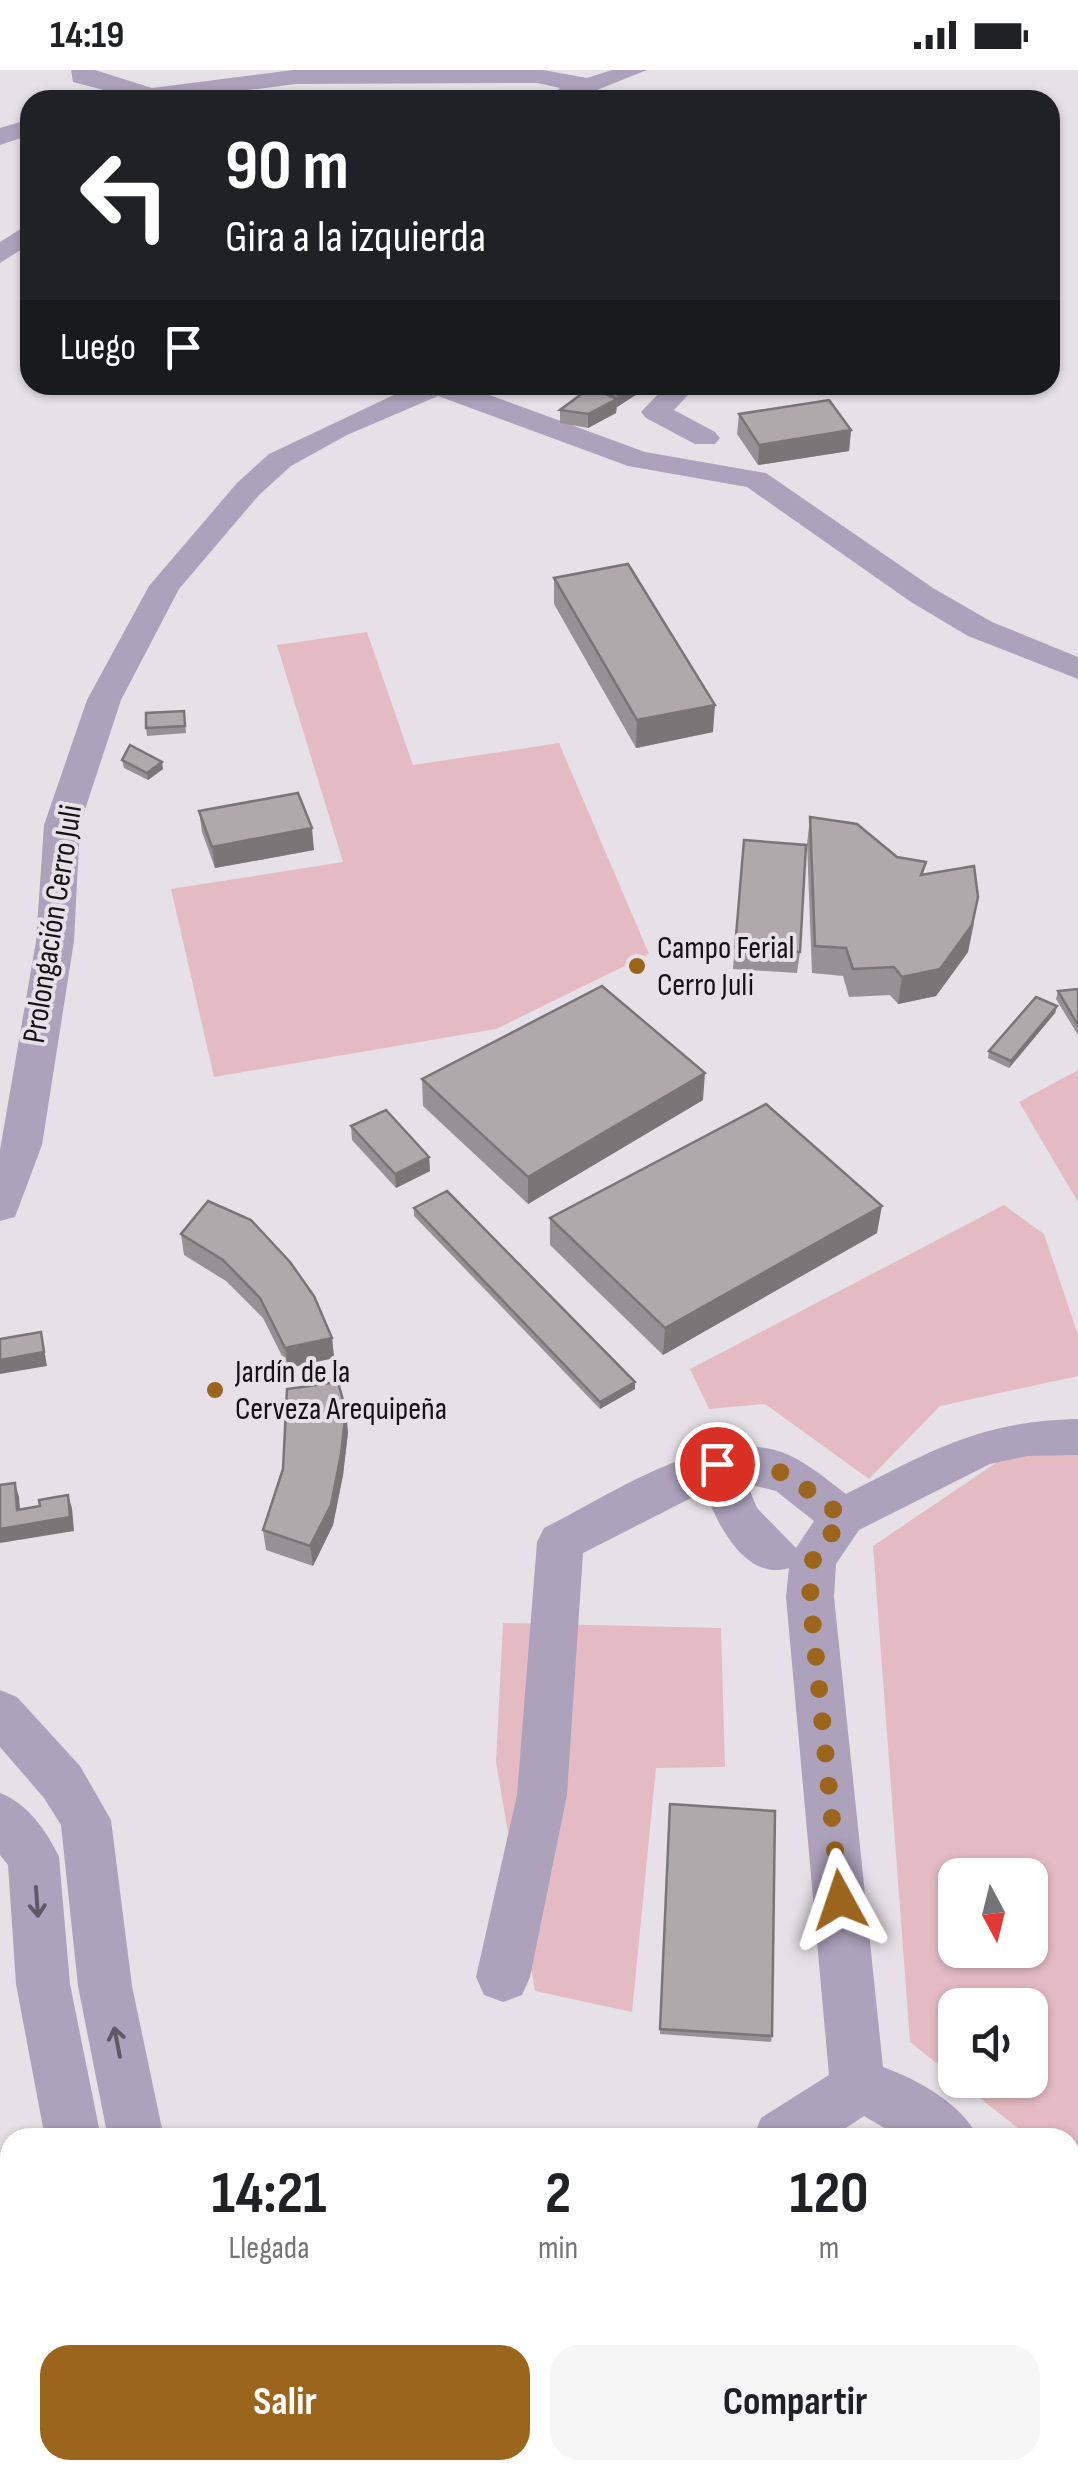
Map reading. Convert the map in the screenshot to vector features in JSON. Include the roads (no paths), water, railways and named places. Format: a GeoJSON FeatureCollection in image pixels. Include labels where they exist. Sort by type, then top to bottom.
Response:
{"type":"FeatureCollection","features":[{"type":"Feature","properties":{"kind":"street"},"geometry":{"type":"LineString","coordinates":[[83,70],[82,77],[131,90]]}},
{"type":"Feature","properties":{"kind":"street"},"geometry":{"type":"LineString","coordinates":[[578,90],[635,70]]}},
{"type":"Feature","properties":{"kind":"street"},"geometry":{"type":"LineString","coordinates":[[181,90],[294,77],[391,72],[536,76],[590,86]]}},
{"type":"Feature","properties":{"kind":"street"},"geometry":{"type":"LineString","coordinates":[[0,255],[20,239]]}},
{"type":"Feature","properties":{"kind":"street","name":"Prolongación Cerro Juli"},"geometry":{"type":"LineString","coordinates":[[0,1206],[22,1146],[54,941],[62,824],[104,700],[165,586],[270,470],[337,429],[418,395]]}},
{"type":"Feature","properties":{"kind":"street"},"geometry":{"type":"LineString","coordinates":[[463,395],[639,460],[754,479],[787,497],[922,595],[980,629],[1078,669]]}},
{"type":"Feature","properties":{"kind":"street"},"geometry":{"type":"LineString","coordinates":[[673,395],[656,412],[705,438]]}},
{"type":"Feature","properties":{"kind":"street"},"geometry":{"type":"LineString","coordinates":[[858,2088],[810,1597],[813,1560],[843,1517],[980,1448],[1027,1438],[1078,1437]]}},
{"type":"Feature","properties":{"kind":"street"},"geometry":{"type":"LineString","coordinates":[[503,1977],[542,1795],[560,1542],[717,1464],[768,1466],[792,1478],[843,1517]]}},
{"type":"Feature","properties":{"kind":"street"},"geometry":{"type":"LineString","coordinates":[[717,1464],[738,1520],[775,1553]]}},
{"type":"Feature","properties":{"kind":"street"},"geometry":{"type":"LineString","coordinates":[[0,1712],[62,1782],[86,1820],[105,1986],[134,2128]]}},
{"type":"Feature","properties":{"kind":"street"},"geometry":{"type":"LineString","coordinates":[[0,1816],[33,1858],[42,1984],[71,2128]]}},
{"type":"Feature","properties":{"kind":"street"},"geometry":{"type":"LineString","coordinates":[[796,2128],[858,2088],[885,2094],[935,2128]]}},
{"type":"Feature","properties":{"kind":"place","name":"Campo Ferial Cerro Juli"},"geometry":{"type":"Point","coordinates":[637,966]}},
{"type":"Feature","properties":{"kind":"place","name":"Jardín de la Cerveza Arequipeña"},"geometry":{"type":"Point","coordinates":[215,1390]}}]}
